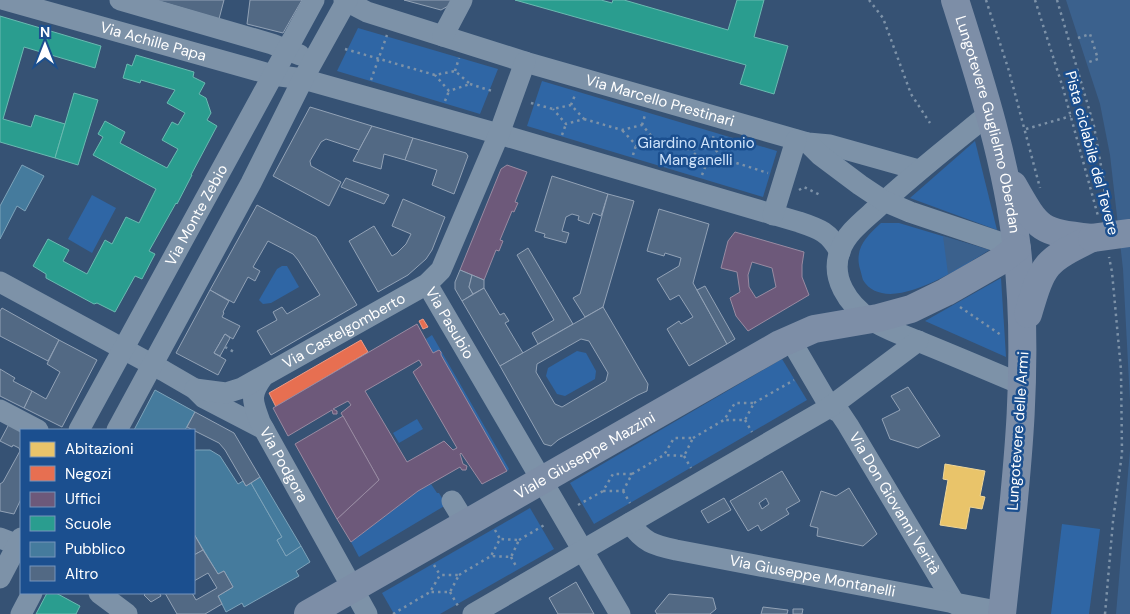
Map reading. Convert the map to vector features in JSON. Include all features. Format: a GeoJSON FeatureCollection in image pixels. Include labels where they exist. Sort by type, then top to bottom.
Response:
{"type":"FeatureCollection","features":[{"type":"Feature","properties":{"kind":"main road","name":"Lungotevere Guglielmo Oberdan"},"geometry":{"type":"LineString","coordinates":[[955,0],[990,113],[1002,164],[1017,248]]}},
{"type":"Feature","properties":{"kind":"main road"},"geometry":{"type":"LineString","coordinates":[[1002,164],[1027,210],[1040,226],[1055,233],[1108,237]]}},
{"type":"Feature","properties":{"kind":"main road"},"geometry":{"type":"LineString","coordinates":[[1017,248],[1108,237]]}},
{"type":"Feature","properties":{"kind":"main road"},"geometry":{"type":"LineString","coordinates":[[1015,334],[1045,268],[1056,256],[1108,237]]}},
{"type":"Feature","properties":{"kind":"main road","name":"Viale Giuseppe Mazzini"},"geometry":{"type":"LineString","coordinates":[[308,614],[353,588],[459,513],[543,480],[790,338],[822,326],[899,313],[922,304],[1000,261],[1017,248]]}},
{"type":"Feature","properties":{"kind":"main road","name":"Lungotevere delle Armi"},"geometry":{"type":"LineString","coordinates":[[1002,613],[1017,471],[1023,385],[1015,334],[1017,248]]}},
{"type":"Feature","properties":{"kind":"street","name":"Via Achille Papa"},"geometry":{"type":"LineString","coordinates":[[5,0],[272,75],[303,79]]}},
{"type":"Feature","properties":{"kind":"street","name":"Via Achille Papa"},"geometry":{"type":"LineString","coordinates":[[120,0],[286,50],[314,61]]}},
{"type":"Feature","properties":{"kind":"street","name":"Via Monte Zebio"},"geometry":{"type":"LineString","coordinates":[[80,429],[314,0]]}},
{"type":"Feature","properties":{"kind":"street"},"geometry":{"type":"LineString","coordinates":[[443,36],[462,0]]}},
{"type":"Feature","properties":{"kind":"street"},"geometry":{"type":"LineString","coordinates":[[119,429],[346,1]]}},
{"type":"Feature","properties":{"kind":"street","name":"Via Marcello Prestinari"},"geometry":{"type":"LineString","coordinates":[[346,1],[367,12],[525,62],[802,141],[830,145],[919,170]]}},
{"type":"Feature","properties":{"kind":"street"},"geometry":{"type":"LineString","coordinates":[[499,134],[525,62]]}},
{"type":"Feature","properties":{"kind":"street"},"geometry":{"type":"LineString","coordinates":[[303,79],[499,134],[774,215],[825,232],[840,252]]}},
{"type":"Feature","properties":{"kind":"street"},"geometry":{"type":"LineString","coordinates":[[990,113],[919,170],[856,227],[847,238],[840,252],[838,272],[844,293],[852,304],[870,319],[1023,385]]}},
{"type":"Feature","properties":{"kind":"street","name":"Via Pasubio"},"geometry":{"type":"LineString","coordinates":[[499,134],[441,270],[427,284],[620,614]]}},
{"type":"Feature","properties":{"kind":"street"},"geometry":{"type":"LineString","coordinates":[[774,215],[802,141],[860,186],[884,200],[910,212],[1017,248]]}},
{"type":"Feature","properties":{"kind":"street","name":"Via Podgora"},"geometry":{"type":"LineString","coordinates":[[0,282],[195,389],[204,398],[264,429],[367,614]]}},
{"type":"Feature","properties":{"kind":"street","name":"Via Castelgomberto"},"geometry":{"type":"LineString","coordinates":[[195,389],[226,393],[237,390],[262,378],[427,284]]}},
{"type":"Feature","properties":{"kind":"street","name":"Via Don Giovanni Verità"},"geometry":{"type":"LineString","coordinates":[[790,338],[830,407],[840,413],[954,604]]}},
{"type":"Feature","properties":{"kind":"street"},"geometry":{"type":"LineString","coordinates":[[466,611],[582,550],[631,514],[830,407],[918,341]]}},
{"type":"Feature","properties":{"kind":"street"},"geometry":{"type":"LineString","coordinates":[[262,378],[255,388],[252,398],[264,429]]}},
{"type":"Feature","properties":{"kind":"street"},"geometry":{"type":"LineString","coordinates":[[0,410],[36,429]]}},
{"type":"Feature","properties":{"kind":"street","name":"Via Giuseppe Montanelli"},"geometry":{"type":"LineString","coordinates":[[631,514],[638,534],[648,542],[676,550],[1002,613]]}},
{"type":"Feature","properties":{"kind":"street"},"geometry":{"type":"LineString","coordinates":[[0,578],[15,541]]}},
{"type":"Feature","properties":{"kind":"street"},"geometry":{"type":"LineString","coordinates":[[21,614],[31,594]]}},
{"type":"Feature","properties":{"kind":"street"},"geometry":{"type":"LineString","coordinates":[[100,594],[127,614]]}},
{"type":"Feature","properties":{"kind":"path"},"geometry":{"type":"LineString","coordinates":[[869,0],[883,18],[911,94],[930,123]]}},
{"type":"Feature","properties":{"kind":"path"},"geometry":{"type":"LineString","coordinates":[[986,0],[1026,129],[1041,191]]}},
{"type":"Feature","properties":{"kind":"path","name":"Pista ciclabile del Tevere"},"geometry":{"type":"LineString","coordinates":[[1035,0],[1108,237]]}},
{"type":"Feature","properties":{"kind":"path"},"geometry":{"type":"LineString","coordinates":[[1057,0],[1094,126],[1103,177],[1121,370],[1122,453],[1105,614]]}},
{"type":"Feature","properties":{"kind":"path"},"geometry":{"type":"LineString","coordinates":[[370,84],[388,34]]}},
{"type":"Feature","properties":{"kind":"path"},"geometry":{"type":"LineString","coordinates":[[1078,38],[1090,34],[1098,59],[1086,63]]}},
{"type":"Feature","properties":{"kind":"path"},"geometry":{"type":"LineString","coordinates":[[345,49],[436,75],[455,71]]}},
{"type":"Feature","properties":{"kind":"path"},"geometry":{"type":"LineString","coordinates":[[455,71],[460,55]]}},
{"type":"Feature","properties":{"kind":"path"},"geometry":{"type":"LineString","coordinates":[[455,71],[470,84],[492,91]]}},
{"type":"Feature","properties":{"kind":"path"},"geometry":{"type":"LineString","coordinates":[[436,75],[449,91]]}},
{"type":"Feature","properties":{"kind":"path"},"geometry":{"type":"LineString","coordinates":[[443,106],[449,91],[470,84]]}},
{"type":"Feature","properties":{"kind":"path"},"geometry":{"type":"LineString","coordinates":[[571,105],[577,89]]}},
{"type":"Feature","properties":{"kind":"path"},"geometry":{"type":"LineString","coordinates":[[531,103],[553,109],[571,105]]}},
{"type":"Feature","properties":{"kind":"path"},"geometry":{"type":"LineString","coordinates":[[571,105],[584,119],[622,130],[642,125]]}},
{"type":"Feature","properties":{"kind":"path"},"geometry":{"type":"LineString","coordinates":[[553,109],[566,124]]}},
{"type":"Feature","properties":{"kind":"path"},"geometry":{"type":"LineString","coordinates":[[642,125],[647,110]]}},
{"type":"Feature","properties":{"kind":"path"},"geometry":{"type":"LineString","coordinates":[[1026,129],[1071,116]]}},
{"type":"Feature","properties":{"kind":"path"},"geometry":{"type":"LineString","coordinates":[[566,124],[584,119]]}},
{"type":"Feature","properties":{"kind":"path"},"geometry":{"type":"LineString","coordinates":[[561,140],[566,124]]}},
{"type":"Feature","properties":{"kind":"path"},"geometry":{"type":"LineString","coordinates":[[642,125],[655,140]]}},
{"type":"Feature","properties":{"kind":"path"},"geometry":{"type":"LineString","coordinates":[[622,130],[636,145]]}},
{"type":"Feature","properties":{"kind":"path"},"geometry":{"type":"LineString","coordinates":[[711,145],[716,130]]}},
{"type":"Feature","properties":{"kind":"path"},"geometry":{"type":"LineString","coordinates":[[636,145],[655,140],[692,150],[711,145]]}},
{"type":"Feature","properties":{"kind":"path"},"geometry":{"type":"LineString","coordinates":[[631,160],[636,145]]}},
{"type":"Feature","properties":{"kind":"path"},"geometry":{"type":"LineString","coordinates":[[711,145],[724,160]]}},
{"type":"Feature","properties":{"kind":"path"},"geometry":{"type":"LineString","coordinates":[[692,150],[706,165]]}},
{"type":"Feature","properties":{"kind":"path"},"geometry":{"type":"LineString","coordinates":[[706,165],[724,160],[774,175]]}},
{"type":"Feature","properties":{"kind":"path"},"geometry":{"type":"LineString","coordinates":[[700,181],[706,165]]}},
{"type":"Feature","properties":{"kind":"path"},"geometry":{"type":"LineString","coordinates":[[954,303],[1015,334]]}},
{"type":"Feature","properties":{"kind":"path"},"geometry":{"type":"LineString","coordinates":[[225,346],[236,353]]}},
{"type":"Feature","properties":{"kind":"path"},"geometry":{"type":"LineString","coordinates":[[684,456],[694,438],[724,420],[735,403],[754,403],[798,378]]}},
{"type":"Feature","properties":{"kind":"path"},"geometry":{"type":"LineString","coordinates":[[745,420],[754,403]]}},
{"type":"Feature","properties":{"kind":"path"},"geometry":{"type":"LineString","coordinates":[[724,420],[745,420]]}},
{"type":"Feature","properties":{"kind":"path"},"geometry":{"type":"LineString","coordinates":[[745,420],[754,434]]}},
{"type":"Feature","properties":{"kind":"path"},"geometry":{"type":"LineString","coordinates":[[603,491],[613,474],[632,474],[664,455],[674,438],[694,438]]}},
{"type":"Feature","properties":{"kind":"path"},"geometry":{"type":"LineString","coordinates":[[664,455],[684,456]]}},
{"type":"Feature","properties":{"kind":"path"},"geometry":{"type":"LineString","coordinates":[[684,456],[692,470]]}},
{"type":"Feature","properties":{"kind":"path"},"geometry":{"type":"LineString","coordinates":[[631,514],[623,491],[632,474]]}},
{"type":"Feature","properties":{"kind":"path"},"geometry":{"type":"LineString","coordinates":[[578,505],[603,491],[623,491]]}},
{"type":"Feature","properties":{"kind":"path"},"geometry":{"type":"LineString","coordinates":[[440,575],[459,575],[491,556],[500,539],[519,540],[546,524]]}},
{"type":"Feature","properties":{"kind":"path"},"geometry":{"type":"LineString","coordinates":[[511,557],[519,540]]}},
{"type":"Feature","properties":{"kind":"path"},"geometry":{"type":"LineString","coordinates":[[491,556],[511,557]]}},
{"type":"Feature","properties":{"kind":"path"},"geometry":{"type":"LineString","coordinates":[[511,557],[520,572]]}},
{"type":"Feature","properties":{"kind":"path"},"geometry":{"type":"LineString","coordinates":[[431,560],[440,575]]}},
{"type":"Feature","properties":{"kind":"path"},"geometry":{"type":"LineString","coordinates":[[393,614],[430,592],[440,575]]}},
{"type":"Feature","properties":{"kind":"path"},"geometry":{"type":"LineString","coordinates":[[450,592],[459,575]]}},
{"type":"Feature","properties":{"kind":"path"},"geometry":{"type":"LineString","coordinates":[[430,592],[450,592],[466,611]]}},
{"type":"Feature","properties":{"kind":"green space"},"geometry":{"type":"Polygon","coordinates":[[[358,28],[498,69],[480,114],[337,71],[358,28]]]}},
{"type":"Feature","properties":{"kind":"green space","name":"Giardino Antonio Manganelli"},"geometry":{"type":"Polygon","coordinates":[[[542,81],[777,151],[763,197],[527,126],[542,81]]]}},
{"type":"Feature","properties":{"kind":"green space"},"geometry":{"type":"Polygon","coordinates":[[[975,141],[997,230],[910,198],[975,141]]]}},
{"type":"Feature","properties":{"kind":"green space"},"geometry":{"type":"Polygon","coordinates":[[[92,195],[116,208],[92,253],[68,239],[92,195]]]}},
{"type":"Feature","properties":{"kind":"green space"},"geometry":{"type":"Polygon","coordinates":[[[881,223],[899,223],[989,250],[944,276],[907,292],[889,294],[874,291],[863,280],[859,255],[863,243],[881,223]]]}},
{"type":"Feature","properties":{"kind":"green space"},"geometry":{"type":"Polygon","coordinates":[[[287,266],[299,287],[271,303],[263,304],[259,300],[277,269],[287,266]]]}},
{"type":"Feature","properties":{"kind":"green space"},"geometry":{"type":"Polygon","coordinates":[[[1001,278],[1006,357],[925,321],[1001,278]]]}},
{"type":"Feature","properties":{"kind":"green space"},"geometry":{"type":"Polygon","coordinates":[[[432,335],[509,469],[507,471],[441,352],[439,350],[433,353],[426,339],[432,335]]]}},
{"type":"Feature","properties":{"kind":"green space"},"geometry":{"type":"Polygon","coordinates":[[[577,351],[586,353],[596,371],[595,379],[565,396],[557,394],[546,376],[548,368],[577,351]]]}},
{"type":"Feature","properties":{"kind":"green space"},"geometry":{"type":"Polygon","coordinates":[[[782,359],[807,400],[594,524],[570,483],[782,359]]]}},
{"type":"Feature","properties":{"kind":"green space"},"geometry":{"type":"Polygon","coordinates":[[[417,419],[423,429],[399,443],[393,433],[417,419]]]}},
{"type":"Feature","properties":{"kind":"green space"},"geometry":{"type":"Polygon","coordinates":[[[431,484],[446,505],[359,557],[351,542],[418,491],[431,484]]]}},
{"type":"Feature","properties":{"kind":"green space"},"geometry":{"type":"Polygon","coordinates":[[[530,508],[554,549],[440,614],[394,614],[382,593],[530,508]]]}},
{"type":"Feature","properties":{"kind":"green space"},"geometry":{"type":"Polygon","coordinates":[[[1062,524],[1100,529],[1089,614],[1051,614],[1062,524]]]}},
{"type":"Feature","properties":{"kind":"shaded area"},"geometry":{"type":"Polygon","coordinates":[[[1066,0],[1130,0],[1130,401],[1123,269],[1110,155],[1100,104],[1066,0]]]}},
{"type":"Feature","properties":{"kind":"shaded area"},"geometry":{"type":"Polygon","coordinates":[[[943,236],[989,250],[948,274],[943,236]]]}},
{"type":"Feature","properties":{"kind":"shaded area"},"geometry":{"type":"Polygon","coordinates":[[[1130,450],[1130,614],[1116,614],[1130,450]]]}},
{"type":"Feature","properties":{"kind":"building: Abitazioni"},"geometry":{"type":"Polygon","coordinates":[[[945,464],[985,471],[980,496],[985,497],[982,509],[970,507],[966,529],[940,525],[948,480],[943,479],[945,464]]]}},
{"type":"Feature","properties":{"kind":"building: Negozi"},"geometry":{"type":"Polygon","coordinates":[[[423,319],[428,327],[423,329],[419,321],[423,319]]]}},
{"type":"Feature","properties":{"kind":"building: Negozi"},"geometry":{"type":"Polygon","coordinates":[[[361,340],[368,352],[276,407],[269,393],[361,340]]]}},
{"type":"Feature","properties":{"kind":"building: Uffici"},"geometry":{"type":"Polygon","coordinates":[[[507,165],[527,172],[515,202],[518,203],[514,212],[512,211],[500,240],[503,241],[499,251],[496,250],[484,280],[460,270],[501,169],[507,165]]]}},
{"type":"Feature","properties":{"kind":"building: Uffici"},"geometry":{"type":"Polygon","coordinates":[[[735,232],[804,252],[802,277],[809,295],[748,331],[736,316],[730,298],[740,292],[737,272],[721,268],[728,241],[735,232]],[[752,262],[748,275],[749,287],[756,298],[776,287],[772,268],[752,262]]]}},
{"type":"Feature","properties":{"kind":"building: Uffici"},"geometry":{"type":"Polygon","coordinates":[[[417,324],[433,353],[439,350],[441,352],[507,471],[482,484],[461,453],[463,464],[467,466],[466,470],[462,470],[460,467],[418,491],[351,542],[337,519],[379,480],[341,413],[351,405],[348,401],[333,409],[337,411],[337,414],[333,414],[332,410],[288,436],[273,408],[417,324]],[[419,360],[365,391],[407,462],[444,441],[453,450],[457,448],[413,372],[422,365],[419,360]]]}},
{"type":"Feature","properties":{"kind":"building: Uffici"},"geometry":{"type":"Polygon","coordinates":[[[343,416],[379,480],[337,519],[295,444],[343,416]]]}},
{"type":"Feature","properties":{"kind":"building: Scuole"},"geometry":{"type":"Polygon","coordinates":[[[515,0],[601,0],[612,3],[613,0],[624,0],[728,30],[737,0],[764,0],[754,37],[788,46],[774,94],[740,84],[746,65],[515,0]]]}},
{"type":"Feature","properties":{"kind":"building: Scuole"},"geometry":{"type":"Polygon","coordinates":[[[0,16],[101,46],[95,68],[24,47],[3,119],[31,127],[35,115],[65,124],[55,158],[0,142],[0,16]]]}},
{"type":"Feature","properties":{"kind":"building: Scuole"},"geometry":{"type":"Polygon","coordinates":[[[136,55],[194,72],[193,77],[205,83],[199,94],[206,98],[211,113],[207,120],[217,126],[177,204],[149,251],[155,254],[142,279],[135,276],[115,312],[97,303],[94,304],[46,278],[46,274],[33,266],[48,239],[69,250],[63,261],[87,274],[105,240],[112,244],[126,217],[139,223],[156,189],[93,155],[103,137],[98,134],[105,121],[125,132],[120,143],[167,168],[178,149],[162,140],[172,122],[178,125],[185,113],[167,103],[175,90],[141,80],[140,83],[123,78],[127,64],[132,66],[136,55]]]}},
{"type":"Feature","properties":{"kind":"building: Scuole"},"geometry":{"type":"Polygon","coordinates":[[[74,93],[98,100],[78,165],[55,158],[74,93]]]}},
{"type":"Feature","properties":{"kind":"building: Scuole"},"geometry":{"type":"Polygon","coordinates":[[[46,594],[58,594],[80,606],[76,614],[36,614],[46,594]]]}},
{"type":"Feature","properties":{"kind":"building: Pubblico"},"geometry":{"type":"Polygon","coordinates":[[[22,165],[44,176],[25,211],[17,206],[0,239],[0,206],[22,165]]]}},
{"type":"Feature","properties":{"kind":"building: Pubblico"},"geometry":{"type":"Polygon","coordinates":[[[155,390],[195,412],[186,429],[135,429],[155,390]]]}},
{"type":"Feature","properties":{"kind":"building: Pubblico"},"geometry":{"type":"Polygon","coordinates":[[[195,450],[210,450],[220,456],[238,484],[243,481],[246,486],[251,483],[282,537],[277,540],[286,556],[301,546],[310,562],[296,571],[299,576],[244,607],[242,603],[226,612],[218,596],[233,587],[224,571],[218,574],[195,536],[195,450]]]}},
{"type":"Feature","properties":{"kind":"building: Pubblico"},"geometry":{"type":"Polygon","coordinates":[[[260,477],[301,546],[286,556],[277,540],[282,537],[251,483],[260,477]]]}},
{"type":"Feature","properties":{"kind":"building: Altro"},"geometry":{"type":"Polygon","coordinates":[[[155,0],[224,0],[219,19],[155,0]]]}},
{"type":"Feature","properties":{"kind":"building: Altro"},"geometry":{"type":"Polygon","coordinates":[[[250,0],[302,0],[283,33],[247,24],[250,0]]]}},
{"type":"Feature","properties":{"kind":"building: Altro"},"geometry":{"type":"Polygon","coordinates":[[[404,0],[453,0],[450,5],[441,10],[404,0]]]}},
{"type":"Feature","properties":{"kind":"building: Altro"},"geometry":{"type":"Polygon","coordinates":[[[310,107],[372,126],[359,150],[326,139],[321,142],[310,161],[311,166],[341,182],[329,206],[273,176],[310,107]]]}},
{"type":"Feature","properties":{"kind":"building: Altro"},"geometry":{"type":"Polygon","coordinates":[[[372,126],[413,138],[405,160],[384,154],[381,169],[353,161],[372,126]]]}},
{"type":"Feature","properties":{"kind":"building: Altro"},"geometry":{"type":"Polygon","coordinates":[[[413,138],[466,153],[468,156],[454,194],[432,185],[437,170],[405,160],[413,138]]]}},
{"type":"Feature","properties":{"kind":"building: Altro"},"geometry":{"type":"Polygon","coordinates":[[[552,176],[608,194],[601,216],[593,213],[589,224],[578,220],[579,216],[572,214],[566,217],[562,231],[569,233],[566,243],[544,237],[545,234],[535,231],[552,176]]]}},
{"type":"Feature","properties":{"kind":"building: Altro"},"geometry":{"type":"Polygon","coordinates":[[[346,178],[389,195],[384,204],[341,187],[346,178]]]}},
{"type":"Feature","properties":{"kind":"building: Altro"},"geometry":{"type":"Polygon","coordinates":[[[608,194],[634,201],[603,307],[585,317],[573,298],[580,294],[608,194]]]}},
{"type":"Feature","properties":{"kind":"building: Altro"},"geometry":{"type":"Polygon","coordinates":[[[403,199],[445,217],[432,250],[426,259],[408,275],[378,292],[349,241],[374,226],[392,256],[397,253],[406,244],[411,234],[392,226],[403,199]]]}},
{"type":"Feature","properties":{"kind":"building: Altro"},"geometry":{"type":"Polygon","coordinates":[[[257,205],[316,237],[357,305],[271,355],[257,331],[277,320],[273,312],[282,307],[287,314],[320,295],[293,254],[268,241],[253,267],[260,271],[255,281],[248,277],[234,303],[210,290],[257,205]]]}},
{"type":"Feature","properties":{"kind":"building: Altro"},"geometry":{"type":"Polygon","coordinates":[[[659,209],[709,224],[693,283],[727,344],[689,366],[667,329],[679,321],[681,324],[693,317],[679,295],[670,300],[657,279],[679,266],[681,258],[665,253],[664,256],[647,251],[659,209]]]}},
{"type":"Feature","properties":{"kind":"building: Altro"},"geometry":{"type":"Polygon","coordinates":[[[528,248],[573,324],[538,344],[532,333],[554,320],[517,255],[528,248]]]}},
{"type":"Feature","properties":{"kind":"building: Altro"},"geometry":{"type":"Polygon","coordinates":[[[460,270],[472,275],[469,287],[473,294],[462,301],[455,289],[455,282],[460,270]]]}},
{"type":"Feature","properties":{"kind":"building: Altro"},"geometry":{"type":"Polygon","coordinates":[[[472,275],[484,280],[484,288],[473,294],[469,287],[472,275]]]}},
{"type":"Feature","properties":{"kind":"building: Altro"},"geometry":{"type":"Polygon","coordinates":[[[705,286],[735,339],[727,344],[697,290],[705,286]]]}},
{"type":"Feature","properties":{"kind":"building: Altro"},"geometry":{"type":"Polygon","coordinates":[[[484,288],[500,315],[504,313],[509,321],[505,323],[523,353],[500,366],[462,301],[484,288]]]}},
{"type":"Feature","properties":{"kind":"building: Altro"},"geometry":{"type":"Polygon","coordinates":[[[210,290],[229,301],[222,317],[240,326],[233,339],[225,334],[214,353],[226,360],[218,375],[176,353],[210,290]]]}},
{"type":"Feature","properties":{"kind":"building: Altro"},"geometry":{"type":"Polygon","coordinates":[[[603,307],[648,384],[647,391],[558,440],[551,446],[544,444],[500,366],[603,307]],[[581,339],[537,364],[536,372],[555,404],[562,407],[606,381],[608,373],[589,341],[581,339]]]}},
{"type":"Feature","properties":{"kind":"building: Altro"},"geometry":{"type":"Polygon","coordinates":[[[2,308],[59,340],[48,361],[0,336],[0,311],[2,308]]]}},
{"type":"Feature","properties":{"kind":"building: Altro"},"geometry":{"type":"Polygon","coordinates":[[[225,334],[230,338],[220,356],[214,353],[225,334]]]}},
{"type":"Feature","properties":{"kind":"building: Altro"},"geometry":{"type":"Polygon","coordinates":[[[59,340],[97,360],[62,427],[24,408],[32,391],[46,399],[60,372],[47,364],[59,340]]]}},
{"type":"Feature","properties":{"kind":"building: Altro"},"geometry":{"type":"Polygon","coordinates":[[[0,369],[15,378],[13,381],[32,391],[24,408],[0,396],[0,369]]]}},
{"type":"Feature","properties":{"kind":"building: Altro"},"geometry":{"type":"Polygon","coordinates":[[[908,387],[940,436],[918,448],[890,439],[882,419],[900,410],[891,396],[908,387]]]}},
{"type":"Feature","properties":{"kind":"building: Altro"},"geometry":{"type":"Polygon","coordinates":[[[195,412],[234,433],[260,477],[246,486],[219,443],[195,431],[195,429],[187,427],[195,412]]]}},
{"type":"Feature","properties":{"kind":"building: Altro"},"geometry":{"type":"Polygon","coordinates":[[[9,424],[20,430],[20,451],[19,448],[13,445],[12,447],[0,441],[9,424]]]}},
{"type":"Feature","properties":{"kind":"building: Altro"},"geometry":{"type":"Polygon","coordinates":[[[20,451],[20,501],[14,514],[0,511],[0,484],[3,482],[20,451]]]}},
{"type":"Feature","properties":{"kind":"building: Altro"},"geometry":{"type":"Polygon","coordinates":[[[782,471],[800,501],[786,509],[789,514],[761,531],[758,525],[748,531],[730,501],[782,471]],[[766,498],[759,503],[762,509],[769,504],[766,498]]]}},
{"type":"Feature","properties":{"kind":"building: Altro"},"geometry":{"type":"Polygon","coordinates":[[[849,488],[877,534],[863,546],[817,536],[818,528],[810,526],[821,491],[836,496],[849,488]]]}},
{"type":"Feature","properties":{"kind":"building: Altro"},"geometry":{"type":"Polygon","coordinates":[[[724,498],[731,510],[708,523],[701,511],[724,498]]]}},
{"type":"Feature","properties":{"kind":"building: Altro"},"geometry":{"type":"Polygon","coordinates":[[[195,536],[203,550],[195,554],[195,536]]]}},
{"type":"Feature","properties":{"kind":"building: Altro"},"geometry":{"type":"Polygon","coordinates":[[[203,550],[218,574],[224,571],[233,587],[218,596],[222,604],[205,614],[177,614],[166,594],[193,594],[196,600],[217,588],[208,573],[195,580],[195,554],[203,550]]]}},
{"type":"Feature","properties":{"kind":"building: Altro"},"geometry":{"type":"Polygon","coordinates":[[[576,582],[594,614],[558,614],[549,598],[576,582]]]}},
{"type":"Feature","properties":{"kind":"building: Altro"},"geometry":{"type":"Polygon","coordinates":[[[160,594],[161,596],[151,602],[144,595],[160,594]]]}},
{"type":"Feature","properties":{"kind":"building: Altro"},"geometry":{"type":"Polygon","coordinates":[[[669,594],[713,598],[716,609],[710,614],[657,614],[655,611],[669,594]]]}},
{"type":"Feature","properties":{"kind":"building: Altro"},"geometry":{"type":"Polygon","coordinates":[[[763,607],[788,610],[787,614],[761,614],[763,607]]]}},
{"type":"Feature","properties":{"kind":"building: Altro"},"geometry":{"type":"Polygon","coordinates":[[[793,609],[803,609],[802,614],[793,614],[793,609]]]}}]}
